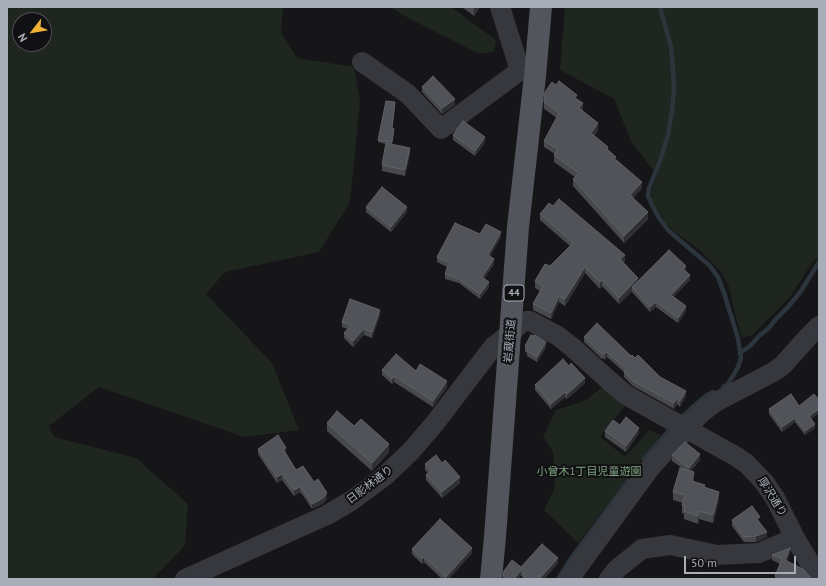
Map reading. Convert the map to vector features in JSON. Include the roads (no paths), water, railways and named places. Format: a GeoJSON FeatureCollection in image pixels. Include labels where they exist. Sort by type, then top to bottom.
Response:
{"type":"FeatureCollection","features":[{"type":"Feature","properties":{"kind":"main road","name":"岩蔵街道"},"geometry":{"type":"LineString","coordinates":[[491,579],[511,333],[528,72],[541,7]]}},
{"type":"Feature","properties":{"kind":"street"},"geometry":{"type":"LineString","coordinates":[[362,62],[408,94],[441,129],[528,72],[518,64],[500,7]]}},
{"type":"Feature","properties":{"kind":"street","name":"厚沢通り"},"geometry":{"type":"LineString","coordinates":[[511,333],[520,323],[526,321],[530,321],[541,326],[568,344],[626,395],[747,464],[756,472],[775,498],[795,538],[813,568],[819,574]]}},
{"type":"Feature","properties":{"kind":"street"},"geometry":{"type":"LineString","coordinates":[[569,579],[650,468],[670,446],[681,426],[697,417],[714,403],[768,376],[783,365],[819,326]]}},
{"type":"Feature","properties":{"kind":"street","name":"日影林通り"},"geometry":{"type":"LineString","coordinates":[[184,579],[327,515],[371,487],[411,451],[435,423],[493,348],[511,333]]}},
{"type":"Feature","properties":{"kind":"street"},"geometry":{"type":"LineString","coordinates":[[609,579],[617,569],[642,549],[670,545],[717,555],[759,553],[795,538]]}},
{"type":"Feature","properties":{"kind":"waterway"},"geometry":{"type":"LineString","coordinates":[[660,7],[671,47],[674,90],[668,135],[660,161],[649,188],[648,196],[659,218],[669,231],[710,266],[718,277],[738,338],[741,358],[733,376],[727,385],[723,387]]}},
{"type":"Feature","properties":{"kind":"waterway"},"geometry":{"type":"LineString","coordinates":[[740,353],[750,346],[769,328],[788,307],[801,291],[819,262]]}},
{"type":"Feature","properties":{"kind":"waterway"},"geometry":{"type":"LineString","coordinates":[[680,419],[707,395],[713,392]]}},
{"type":"Feature","properties":{"kind":"waterway"},"geometry":{"type":"LineString","coordinates":[[644,459],[672,427]]}},
{"type":"Feature","properties":{"kind":"waterway"},"geometry":{"type":"LineString","coordinates":[[558,579],[572,557],[628,481]]}},
{"type":"Feature","properties":{"kind":"park label","name":"小曾木1丁目児童遊園"},"geometry":{"type":"Point","coordinates":[589,472]}}]}
